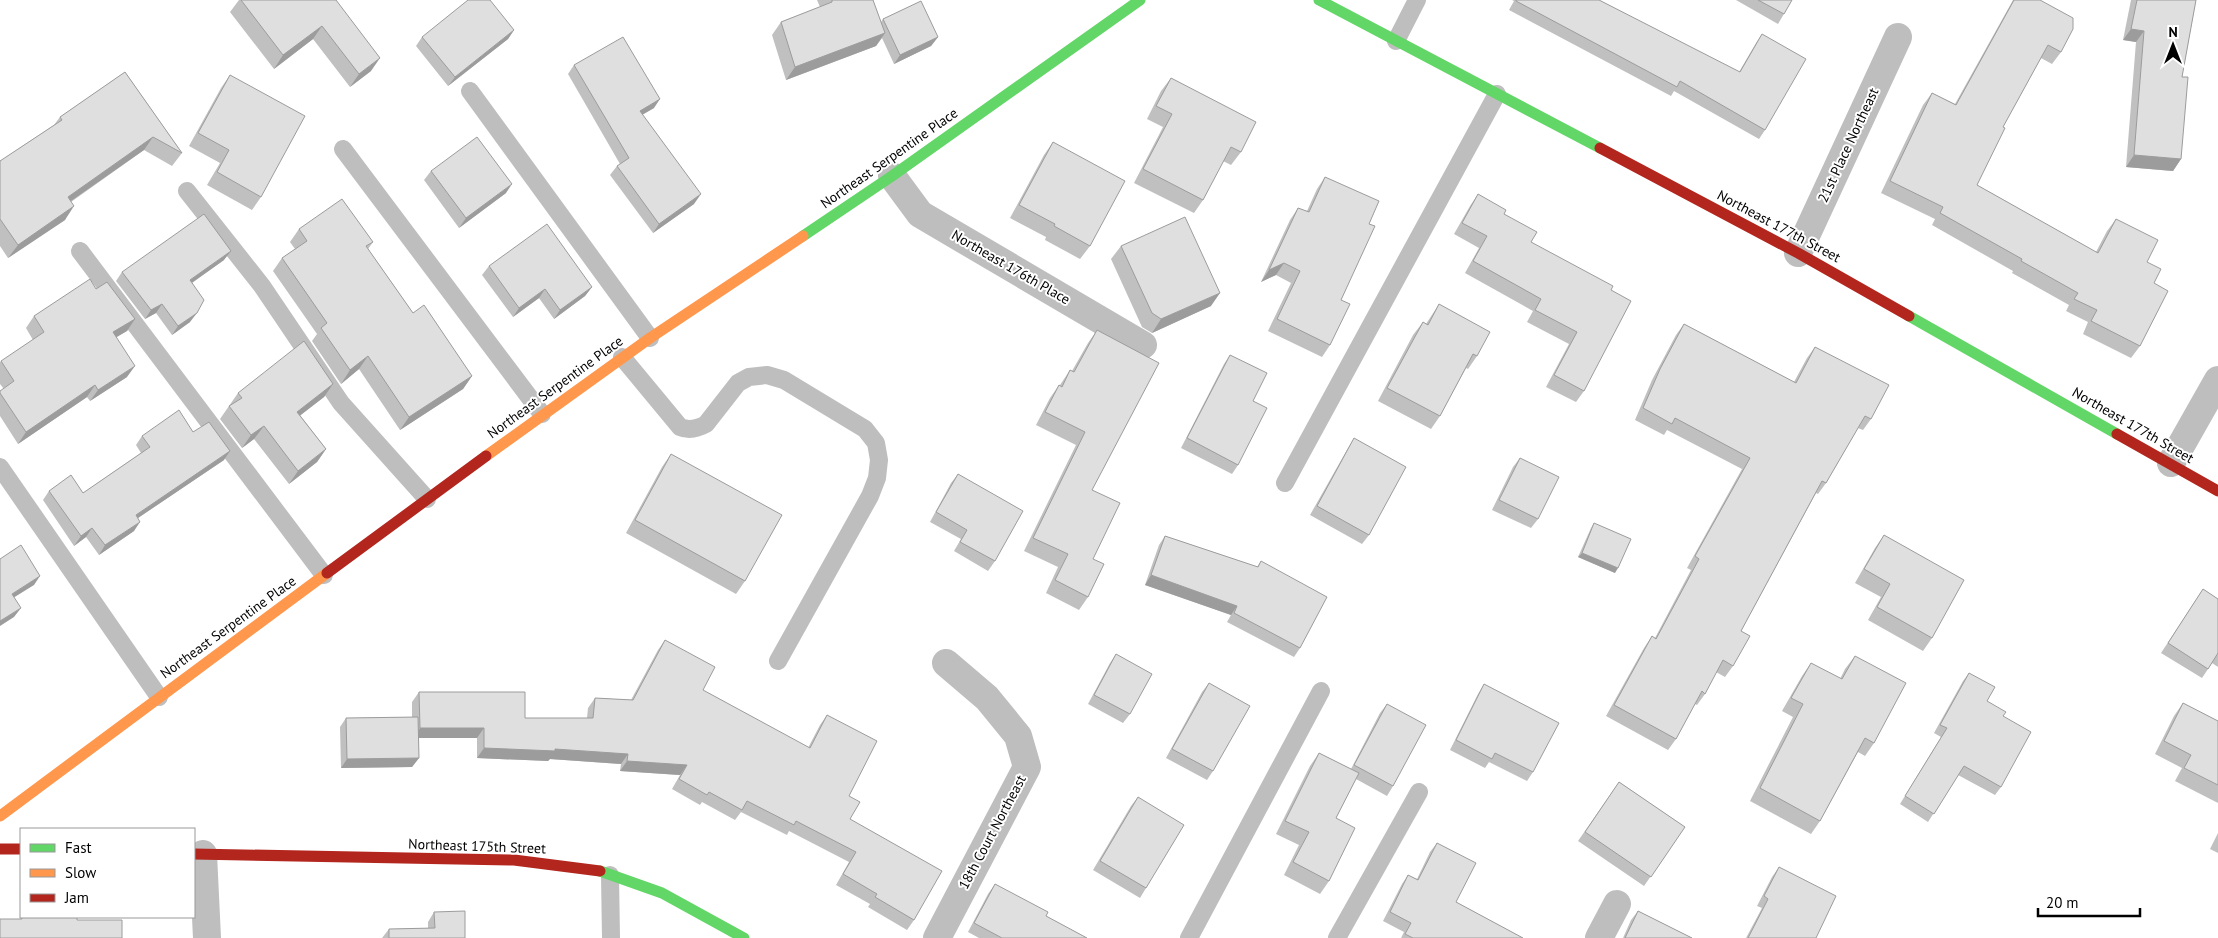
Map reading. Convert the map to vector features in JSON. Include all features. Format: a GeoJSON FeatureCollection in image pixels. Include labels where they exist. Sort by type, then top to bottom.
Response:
{"type":"FeatureCollection","features":[{"type":"Feature","properties":{"kind":"street","name":"Northeast Serpentine Place"},"geometry":{"type":"LineString","coordinates":[[0,816],[542,414],[650,338],[892,176],[1140,0]]}},
{"type":"Feature","properties":{"kind":"street","name":"Northeast 177th Street"},"geometry":{"type":"LineString","coordinates":[[1319,0],[1798,253],[2218,491]]}},
{"type":"Feature","properties":{"kind":"street","name":"21st Place Northeast"},"geometry":{"type":"LineString","coordinates":[[1798,253],[1898,37]]}},
{"type":"Feature","properties":{"kind":"street","name":"Northeast 176th Place"},"geometry":{"type":"LineString","coordinates":[[892,176],[920,214],[1143,345]]}},
{"type":"Feature","properties":{"kind":"street"},"geometry":{"type":"LineString","coordinates":[[2171,464],[2218,380]]}},
{"type":"Feature","properties":{"kind":"street","name":"18th Court Northeast"},"geometry":{"type":"LineString","coordinates":[[937,938],[1026,767],[1018,736],[987,698],[946,663]]}},
{"type":"Feature","properties":{"kind":"street"},"geometry":{"type":"LineString","coordinates":[[0,849],[20,849]]}},
{"type":"Feature","properties":{"kind":"street"},"geometry":{"type":"LineString","coordinates":[[198,854],[207,938]]}},
{"type":"Feature","properties":{"kind":"street","name":"Northeast 175th Street"},"geometry":{"type":"LineString","coordinates":[[198,854],[514,860],[595,869],[662,892],[744,938]]}},
{"type":"Feature","properties":{"kind":"street"},"geometry":{"type":"LineString","coordinates":[[1599,938],[1618,904]]}},
{"type":"Feature","properties":{"kind":"lane"},"geometry":{"type":"LineString","coordinates":[[1396,41],[1417,0]]}},
{"type":"Feature","properties":{"kind":"lane"},"geometry":{"type":"LineString","coordinates":[[470,91],[650,338]]}},
{"type":"Feature","properties":{"kind":"lane"},"geometry":{"type":"LineString","coordinates":[[1286,483],[1497,94]]}},
{"type":"Feature","properties":{"kind":"lane"},"geometry":{"type":"LineString","coordinates":[[343,149],[542,414]]}},
{"type":"Feature","properties":{"kind":"lane"},"geometry":{"type":"LineString","coordinates":[[187,190],[262,286],[341,402],[427,499]]}},
{"type":"Feature","properties":{"kind":"lane"},"geometry":{"type":"LineString","coordinates":[[80,251],[324,575]]}},
{"type":"Feature","properties":{"kind":"lane"},"geometry":{"type":"LineString","coordinates":[[622,358],[680,427],[686,430],[700,428],[706,424],[738,382],[749,377],[767,375],[784,380],[865,429],[876,443],[879,460],[877,478],[870,496],[778,661]]}},
{"type":"Feature","properties":{"kind":"lane"},"geometry":{"type":"LineString","coordinates":[[0,467],[158,697]]}},
{"type":"Feature","properties":{"kind":"lane"},"geometry":{"type":"LineString","coordinates":[[1189,938],[1321,691]]}},
{"type":"Feature","properties":{"kind":"lane"},"geometry":{"type":"LineString","coordinates":[[1337,938],[1419,792]]}},
{"type":"Feature","properties":{"kind":"lane"},"geometry":{"type":"LineString","coordinates":[[610,875],[611,938]]}},
{"type":"Feature","properties":{"kind":"building"},"geometry":{"type":"Polygon","coordinates":[[[241,0],[336,0],[380,58],[359,74],[322,26],[283,55],[241,0]]]}},
{"type":"Feature","properties":{"kind":"building"},"geometry":{"type":"Polygon","coordinates":[[[468,0],[490,0],[514,30],[455,77],[422,37],[468,0]]]}},
{"type":"Feature","properties":{"kind":"building"},"geometry":{"type":"Polygon","coordinates":[[[832,0],[873,0],[885,33],[795,67],[781,22],[832,2],[832,0]]]}},
{"type":"Feature","properties":{"kind":"building"},"geometry":{"type":"Polygon","coordinates":[[[1516,0],[1599,0],[1740,72],[1762,34],[1806,59],[1765,130],[1680,81],[1677,87],[1516,0]]]}},
{"type":"Feature","properties":{"kind":"building"},"geometry":{"type":"Polygon","coordinates":[[[1758,0],[1792,0],[1784,14],[1758,0]]]}},
{"type":"Feature","properties":{"kind":"building"},"geometry":{"type":"Polygon","coordinates":[[[2014,0],[2040,0],[2073,18],[2073,29],[2061,52],[2048,45],[2003,127],[2005,128],[1977,185],[2098,253],[2116,219],[2158,240],[2147,262],[2161,269],[2154,283],[2168,291],[2140,346],[2091,321],[2097,310],[2074,299],[2078,293],[1940,213],[1943,207],[1890,181],[1932,93],[1956,105],[2014,0]]]}},
{"type":"Feature","properties":{"kind":"building"},"geometry":{"type":"Polygon","coordinates":[[[2137,0],[2196,0],[2182,77],[2188,77],[2181,159],[2134,155],[2144,31],[2131,29],[2137,0]]]}},
{"type":"Feature","properties":{"kind":"building"},"geometry":{"type":"Polygon","coordinates":[[[921,1],[938,37],[900,55],[883,19],[921,1]]]}},
{"type":"Feature","properties":{"kind":"building"},"geometry":{"type":"Polygon","coordinates":[[[623,37],[660,99],[640,111],[701,194],[659,224],[617,166],[629,158],[574,65],[623,37]]]}},
{"type":"Feature","properties":{"kind":"building"},"geometry":{"type":"Polygon","coordinates":[[[125,72],[182,153],[153,137],[68,197],[74,206],[18,245],[0,219],[0,161],[62,120],[60,117],[125,72]]]}},
{"type":"Feature","properties":{"kind":"building"},"geometry":{"type":"Polygon","coordinates":[[[230,75],[305,116],[261,197],[217,172],[229,150],[198,133],[230,75]]]}},
{"type":"Feature","properties":{"kind":"building"},"geometry":{"type":"Polygon","coordinates":[[[1171,78],[1256,122],[1241,152],[1231,147],[1203,200],[1143,169],[1172,114],[1156,106],[1171,78]]]}},
{"type":"Feature","properties":{"kind":"building"},"geometry":{"type":"Polygon","coordinates":[[[477,137],[512,184],[466,218],[431,171],[477,137]]]}},
{"type":"Feature","properties":{"kind":"building"},"geometry":{"type":"Polygon","coordinates":[[[1053,142],[1125,181],[1090,246],[1054,226],[1055,224],[1019,205],[1053,142]]]}},
{"type":"Feature","properties":{"kind":"building"},"geometry":{"type":"Polygon","coordinates":[[[1325,177],[1379,201],[1369,224],[1375,226],[1341,300],[1350,304],[1330,345],[1277,319],[1300,271],[1284,263],[1269,270],[1298,208],[1309,212],[1325,177]]]}},
{"type":"Feature","properties":{"kind":"building"},"geometry":{"type":"Polygon","coordinates":[[[1478,194],[1506,210],[1504,214],[1537,232],[1531,242],[1613,286],[1611,290],[1631,301],[1584,391],[1554,375],[1577,332],[1535,310],[1541,299],[1473,261],[1487,236],[1462,223],[1478,194]]]}},
{"type":"Feature","properties":{"kind":"building"},"geometry":{"type":"Polygon","coordinates":[[[342,199],[373,242],[366,246],[413,313],[424,305],[472,376],[409,417],[368,356],[350,370],[321,328],[327,323],[282,258],[307,241],[299,229],[342,199]]]}},
{"type":"Feature","properties":{"kind":"building"},"geometry":{"type":"Polygon","coordinates":[[[204,214],[231,251],[190,280],[204,300],[197,313],[178,326],[162,304],[151,310],[122,272],[204,214]]]}},
{"type":"Feature","properties":{"kind":"building"},"geometry":{"type":"Polygon","coordinates":[[[1185,217],[1220,293],[1161,319],[1152,313],[1121,246],[1185,217]]]}},
{"type":"Feature","properties":{"kind":"building"},"geometry":{"type":"Polygon","coordinates":[[[547,224],[592,287],[560,310],[545,289],[519,308],[489,266],[547,224]]]}},
{"type":"Feature","properties":{"kind":"building"},"geometry":{"type":"Polygon","coordinates":[[[90,279],[96,289],[107,282],[135,319],[113,332],[135,366],[98,390],[95,385],[26,432],[0,393],[0,391],[14,381],[1,361],[44,332],[34,316],[90,279]]]}},
{"type":"Feature","properties":{"kind":"building"},"geometry":{"type":"Polygon","coordinates":[[[1439,304],[1490,332],[1477,356],[1473,354],[1440,416],[1387,388],[1423,322],[1428,325],[1439,304]]]}},
{"type":"Feature","properties":{"kind":"building"},"geometry":{"type":"Polygon","coordinates":[[[1684,324],[1796,383],[1815,347],[1889,385],[1871,419],[1865,416],[1826,483],[1822,481],[1741,631],[1750,636],[1733,666],[1723,660],[1705,694],[1702,691],[1676,739],[1614,705],[1652,636],[1656,639],[1699,559],[1695,556],[1750,458],[1675,418],[1672,424],[1643,408],[1660,369],[1684,324]]]}},
{"type":"Feature","properties":{"kind":"building"},"geometry":{"type":"Polygon","coordinates":[[[1097,330],[1159,363],[1092,490],[1120,503],[1093,559],[1104,564],[1088,597],[1055,580],[1068,554],[1033,538],[1085,432],[1045,412],[1059,385],[1062,387],[1070,370],[1074,372],[1097,330]]]}},
{"type":"Feature","properties":{"kind":"building"},"geometry":{"type":"Polygon","coordinates":[[[304,341],[333,384],[297,412],[326,449],[298,471],[264,426],[251,435],[229,406],[242,398],[238,393],[304,341]]]}},
{"type":"Feature","properties":{"kind":"building"},"geometry":{"type":"Polygon","coordinates":[[[1230,355],[1267,373],[1253,401],[1267,408],[1238,465],[1187,438],[1230,355]]]}},
{"type":"Feature","properties":{"kind":"building"},"geometry":{"type":"Polygon","coordinates":[[[179,410],[193,432],[209,422],[230,451],[136,515],[140,522],[105,545],[92,528],[81,536],[49,491],[71,475],[83,493],[150,447],[142,436],[179,410]]]}},
{"type":"Feature","properties":{"kind":"building"},"geometry":{"type":"Polygon","coordinates":[[[1354,438],[1406,467],[1369,535],[1317,506],[1354,438]]]}},
{"type":"Feature","properties":{"kind":"building"},"geometry":{"type":"Polygon","coordinates":[[[671,454],[782,515],[745,581],[635,520],[671,454]]]}},
{"type":"Feature","properties":{"kind":"building"},"geometry":{"type":"Polygon","coordinates":[[[1520,458],[1559,477],[1538,519],[1499,500],[1520,458]]]}},
{"type":"Feature","properties":{"kind":"building"},"geometry":{"type":"Polygon","coordinates":[[[958,474],[1023,511],[995,561],[960,542],[967,530],[936,512],[958,474]]]}},
{"type":"Feature","properties":{"kind":"building"},"geometry":{"type":"Polygon","coordinates":[[[1594,523],[1631,539],[1618,568],[1582,553],[1594,523]]]}},
{"type":"Feature","properties":{"kind":"building"},"geometry":{"type":"Polygon","coordinates":[[[1884,535],[1964,580],[1932,638],[1877,607],[1890,584],[1864,569],[1884,535]]]}},
{"type":"Feature","properties":{"kind":"building"},"geometry":{"type":"Polygon","coordinates":[[[1165,536],[1258,567],[1261,561],[1327,597],[1300,648],[1234,613],[1237,606],[1151,575],[1165,536]]]}},
{"type":"Feature","properties":{"kind":"building"},"geometry":{"type":"Polygon","coordinates":[[[21,545],[40,576],[12,594],[21,608],[0,621],[0,559],[21,545]]]}},
{"type":"Feature","properties":{"kind":"building"},"geometry":{"type":"Polygon","coordinates":[[[2203,589],[2218,599],[2218,653],[2208,669],[2168,643],[2203,589]]]}},
{"type":"Feature","properties":{"kind":"building"},"geometry":{"type":"Polygon","coordinates":[[[665,640],[715,667],[703,690],[810,748],[827,715],[877,741],[849,796],[860,802],[850,819],[942,871],[914,920],[875,897],[877,894],[843,874],[856,852],[796,821],[794,825],[747,801],[742,810],[709,792],[707,795],[679,779],[687,765],[627,761],[628,754],[555,749],[555,751],[484,748],[484,728],[420,728],[419,692],[525,692],[525,718],[593,718],[595,698],[633,700],[665,640]]]}},
{"type":"Feature","properties":{"kind":"building"},"geometry":{"type":"Polygon","coordinates":[[[1116,654],[1152,674],[1130,714],[1094,695],[1116,654]]]}},
{"type":"Feature","properties":{"kind":"building"},"geometry":{"type":"Polygon","coordinates":[[[1855,656],[1906,683],[1874,743],[1865,738],[1820,821],[1760,788],[1803,704],[1791,698],[1811,663],[1842,679],[1855,656]]]}},
{"type":"Feature","properties":{"kind":"building"},"geometry":{"type":"Polygon","coordinates":[[[1969,673],[1995,687],[1987,701],[2006,712],[2003,716],[2031,732],[2001,787],[1964,766],[1934,814],[1905,796],[1947,728],[1940,725],[1969,673]]]}},
{"type":"Feature","properties":{"kind":"building"},"geometry":{"type":"Polygon","coordinates":[[[1209,683],[1250,706],[1213,771],[1172,749],[1209,683]]]}},
{"type":"Feature","properties":{"kind":"building"},"geometry":{"type":"Polygon","coordinates":[[[1484,684],[1559,723],[1533,772],[1495,753],[1492,759],[1456,740],[1484,684]]]}},
{"type":"Feature","properties":{"kind":"building"},"geometry":{"type":"Polygon","coordinates":[[[2183,703],[2218,721],[2218,785],[2184,768],[2191,755],[2164,741],[2183,703]]]}},
{"type":"Feature","properties":{"kind":"building"},"geometry":{"type":"Polygon","coordinates":[[[1387,704],[1426,725],[1393,786],[1354,765],[1387,704]]]}},
{"type":"Feature","properties":{"kind":"building"},"geometry":{"type":"Polygon","coordinates":[[[418,717],[419,758],[347,759],[346,718],[418,717]]]}},
{"type":"Feature","properties":{"kind":"building"},"geometry":{"type":"Polygon","coordinates":[[[1319,753],[1359,773],[1336,818],[1355,828],[1329,881],[1293,862],[1309,832],[1285,821],[1319,753]]]}},
{"type":"Feature","properties":{"kind":"building"},"geometry":{"type":"Polygon","coordinates":[[[1619,782],[1685,827],[1651,877],[1585,832],[1619,782]]]}},
{"type":"Feature","properties":{"kind":"building"},"geometry":{"type":"Polygon","coordinates":[[[1138,797],[1184,825],[1146,888],[1100,861],[1138,797]]]}},
{"type":"Feature","properties":{"kind":"building"},"geometry":{"type":"Polygon","coordinates":[[[1437,843],[1476,863],[1456,902],[1523,938],[1413,938],[1405,934],[1411,923],[1390,912],[1408,875],[1418,880],[1437,843]]]}},
{"type":"Feature","properties":{"kind":"building"},"geometry":{"type":"Polygon","coordinates":[[[1779,867],[1836,896],[1816,938],[1748,938],[1768,899],[1764,896],[1779,867]]]}},
{"type":"Feature","properties":{"kind":"building"},"geometry":{"type":"Polygon","coordinates":[[[995,884],[1048,912],[1046,916],[1087,938],[1002,938],[974,923],[995,884]]]}},
{"type":"Feature","properties":{"kind":"building"},"geometry":{"type":"Polygon","coordinates":[[[465,911],[465,938],[389,938],[389,929],[435,928],[434,912],[465,911]]]}},
{"type":"Feature","properties":{"kind":"building"},"geometry":{"type":"Polygon","coordinates":[[[1638,911],[1692,938],[1625,938],[1638,911]]]}},
{"type":"Feature","properties":{"kind":"building"},"geometry":{"type":"Polygon","coordinates":[[[77,918],[77,920],[122,920],[122,938],[0,938],[0,919],[77,918]]]}},
{"type":"Feature","properties":{"kind":"traffic: fast"},"geometry":{"type":"LineString","coordinates":[[803,236],[892,176],[1140,0]]}},
{"type":"Feature","properties":{"kind":"traffic: fast"},"geometry":{"type":"LineString","coordinates":[[1319,0],[1600,148]]}},
{"type":"Feature","properties":{"kind":"traffic: fast"},"geometry":{"type":"LineString","coordinates":[[1909,316],[2117,434]]}},
{"type":"Feature","properties":{"kind":"traffic: fast"},"geometry":{"type":"LineString","coordinates":[[600,871],[662,893],[744,938]]}},
{"type":"Feature","properties":{"kind":"traffic: slow"},"geometry":{"type":"LineString","coordinates":[[486,456],[650,338],[803,236]]}},
{"type":"Feature","properties":{"kind":"traffic: slow"},"geometry":{"type":"LineString","coordinates":[[0,816],[327,573]]}},
{"type":"Feature","properties":{"kind":"traffic: jam"},"geometry":{"type":"LineString","coordinates":[[1600,148],[1798,253],[1909,316]]}},
{"type":"Feature","properties":{"kind":"traffic: jam"},"geometry":{"type":"LineString","coordinates":[[2117,434],[2218,491]]}},
{"type":"Feature","properties":{"kind":"traffic: jam"},"geometry":{"type":"LineString","coordinates":[[327,573],[486,456]]}},
{"type":"Feature","properties":{"kind":"traffic: jam"},"geometry":{"type":"LineString","coordinates":[[0,849],[20,849]]}},
{"type":"Feature","properties":{"kind":"traffic: jam"},"geometry":{"type":"LineString","coordinates":[[195,854],[514,860],[600,871]]}}]}
